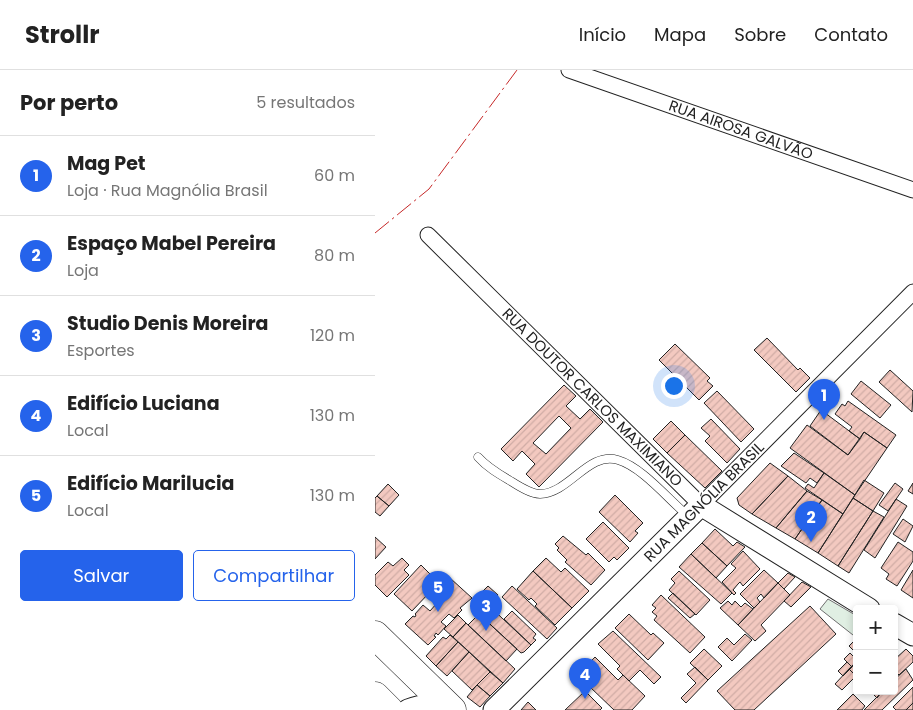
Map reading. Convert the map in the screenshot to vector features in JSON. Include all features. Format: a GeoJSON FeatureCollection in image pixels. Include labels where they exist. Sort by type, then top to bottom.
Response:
{"type":"FeatureCollection","features":[{"type":"Feature","properties":{"kind":"highway"},"geometry":{"type":"LineString","coordinates":[[375,634],[452,710]]}},
{"type":"Feature","properties":{"kind":"highway"},"geometry":{"type":"LineString","coordinates":[[375,696],[389,710]]}},
{"type":"Feature","properties":{"kind":"main road","name":"RUA DOUTOR CARLOS MAXIMIANO"},"geometry":{"type":"LineString","coordinates":[[695,511],[862,605]]}},
{"type":"Feature","properties":{"kind":"main road","name":"RUA MAGNÓLIA BRASIL"},"geometry":{"type":"LineString","coordinates":[[494,710],[695,511]]}},
{"type":"Feature","properties":{"kind":"main road"},"geometry":{"type":"LineString","coordinates":[[898,626],[913,635]]}},
{"type":"Feature","properties":{"kind":"main road"},"geometry":{"type":"LineString","coordinates":[[408,710],[422,705],[432,705],[443,710]]}},
{"type":"Feature","properties":{"kind":"street","name":"RUA AIROSA GALVÃO"},"geometry":{"type":"LineString","coordinates":[[569,70],[913,190]]}},
{"type":"Feature","properties":{"kind":"street","name":"RUA DOUTOR CARLOS MAXIMIANO"},"geometry":{"type":"LineString","coordinates":[[428,235],[695,511]]}},
{"type":"Feature","properties":{"kind":"street","name":"RUA MAGNÓLIA BRASIL"},"geometry":{"type":"LineString","coordinates":[[695,511],[913,292]]}},
{"type":"Feature","properties":{"kind":"lane"},"geometry":{"type":"LineString","coordinates":[[478,457],[486,465],[520,487],[539,494],[561,488],[600,459],[617,459],[633,467],[695,511]]}},
{"type":"Feature","properties":{"kind":"green space"},"geometry":{"type":"Polygon","coordinates":[[[828,599],[853,614],[853,635],[820,609],[828,599]]]}},
{"type":"Feature","properties":{"kind":"building"},"geometry":{"type":"Polygon","coordinates":[[[767,338],[798,370],[800,368],[810,378],[796,392],[754,350],[767,338]]]}},
{"type":"Feature","properties":{"kind":"building"},"geometry":{"type":"Polygon","coordinates":[[[675,344],[710,378],[707,381],[713,386],[699,400],[659,360],[675,344]]]}},
{"type":"Feature","properties":{"kind":"building"},"geometry":{"type":"Polygon","coordinates":[[[890,370],[913,391],[912,412],[879,382],[890,370]]]}},
{"type":"Feature","properties":{"kind":"building"},"geometry":{"type":"Polygon","coordinates":[[[861,381],[891,405],[880,418],[851,394],[861,381]]]}},
{"type":"Feature","properties":{"kind":"building"},"geometry":{"type":"Polygon","coordinates":[[[564,385],[576,396],[566,406],[580,419],[590,409],[603,422],[539,487],[526,474],[535,464],[522,451],[513,461],[501,449],[564,385]],[[559,416],[533,443],[546,454],[571,428],[559,416]]]}},
{"type":"Feature","properties":{"kind":"building"},"geometry":{"type":"Polygon","coordinates":[[[717,391],[754,429],[741,442],[704,403],[717,391]]]}},
{"type":"Feature","properties":{"kind":"building"},"geometry":{"type":"Polygon","coordinates":[[[848,401],[896,435],[887,448],[864,432],[860,439],[849,431],[852,427],[835,414],[842,404],[845,406],[848,401]]]}},
{"type":"Feature","properties":{"kind":"building"},"geometry":{"type":"Polygon","coordinates":[[[821,410],[860,439],[848,455],[810,426],[821,410]]]}},
{"type":"Feature","properties":{"kind":"building"},"geometry":{"type":"Polygon","coordinates":[[[711,419],[740,449],[727,463],[705,441],[710,436],[701,428],[711,419]]]}},
{"type":"Feature","properties":{"kind":"building"},"geometry":{"type":"Polygon","coordinates":[[[671,421],[685,435],[667,453],[653,439],[671,421]]]}},
{"type":"Feature","properties":{"kind":"building"},"geometry":{"type":"Polygon","coordinates":[[[807,425],[848,455],[864,432],[887,448],[855,495],[790,448],[807,425]]]}},
{"type":"Feature","properties":{"kind":"building"},"geometry":{"type":"Polygon","coordinates":[[[685,435],[722,471],[705,488],[667,453],[685,435]]]}},
{"type":"Feature","properties":{"kind":"building"},"geometry":{"type":"Polygon","coordinates":[[[794,453],[824,473],[817,483],[810,478],[806,483],[781,466],[794,453]]]}},
{"type":"Feature","properties":{"kind":"building"},"geometry":{"type":"Polygon","coordinates":[[[770,463],[788,476],[752,514],[739,505],[737,498],[770,463]]]}},
{"type":"Feature","properties":{"kind":"building"},"geometry":{"type":"Polygon","coordinates":[[[824,473],[855,495],[843,514],[805,488],[808,484],[814,488],[824,473]]]}},
{"type":"Feature","properties":{"kind":"building"},"geometry":{"type":"Polygon","coordinates":[[[788,476],[807,491],[776,528],[752,514],[788,476]]]}},
{"type":"Feature","properties":{"kind":"building"},"geometry":{"type":"Polygon","coordinates":[[[864,480],[884,493],[873,511],[853,498],[864,480]]]}},
{"type":"Feature","properties":{"kind":"building"},"geometry":{"type":"Polygon","coordinates":[[[895,483],[903,489],[888,511],[879,505],[895,483]]]}},
{"type":"Feature","properties":{"kind":"building"},"geometry":{"type":"Polygon","coordinates":[[[913,483],[913,494],[908,491],[913,483]]]}},
{"type":"Feature","properties":{"kind":"building"},"geometry":{"type":"Polygon","coordinates":[[[388,484],[399,495],[389,506],[377,496],[388,484]]]}},
{"type":"Feature","properties":{"kind":"building"},"geometry":{"type":"Polygon","coordinates":[[[807,491],[822,500],[795,539],[776,528],[807,491]]]}},
{"type":"Feature","properties":{"kind":"building"},"geometry":{"type":"Polygon","coordinates":[[[615,495],[643,523],[635,531],[638,533],[630,542],[599,512],[615,495]]]}},
{"type":"Feature","properties":{"kind":"building"},"geometry":{"type":"Polygon","coordinates":[[[377,496],[389,506],[380,516],[375,512],[375,498],[377,496]]]}},
{"type":"Feature","properties":{"kind":"building"},"geometry":{"type":"Polygon","coordinates":[[[853,498],[873,511],[838,566],[818,553],[853,498]]]}},
{"type":"Feature","properties":{"kind":"building"},"geometry":{"type":"Polygon","coordinates":[[[896,499],[907,506],[875,558],[864,550],[896,499]]]}},
{"type":"Feature","properties":{"kind":"building"},"geometry":{"type":"Polygon","coordinates":[[[822,500],[843,514],[818,553],[795,539],[822,500]]]}},
{"type":"Feature","properties":{"kind":"building"},"geometry":{"type":"Polygon","coordinates":[[[873,511],[884,517],[849,573],[838,566],[873,511]]]}},
{"type":"Feature","properties":{"kind":"building"},"geometry":{"type":"Polygon","coordinates":[[[903,519],[913,526],[905,542],[893,534],[903,519]]]}},
{"type":"Feature","properties":{"kind":"building"},"geometry":{"type":"Polygon","coordinates":[[[603,522],[629,548],[617,560],[614,557],[609,562],[586,539],[603,522]]]}},
{"type":"Feature","properties":{"kind":"building"},"geometry":{"type":"Polygon","coordinates":[[[715,529],[733,546],[737,542],[745,547],[727,566],[702,543],[715,529]]]}},
{"type":"Feature","properties":{"kind":"building"},"geometry":{"type":"Polygon","coordinates":[[[563,536],[586,555],[588,553],[605,570],[591,585],[565,562],[567,560],[557,550],[559,548],[555,544],[563,536]]]}},
{"type":"Feature","properties":{"kind":"building"},"geometry":{"type":"Polygon","coordinates":[[[375,537],[386,547],[375,559],[375,537]]]}},
{"type":"Feature","properties":{"kind":"building"},"geometry":{"type":"Polygon","coordinates":[[[898,542],[913,552],[913,561],[897,586],[886,579],[889,574],[881,568],[898,542]]]}},
{"type":"Feature","properties":{"kind":"building"},"geometry":{"type":"Polygon","coordinates":[[[702,543],[727,566],[716,578],[691,554],[702,543]]]}},
{"type":"Feature","properties":{"kind":"building"},"geometry":{"type":"Polygon","coordinates":[[[743,551],[760,569],[743,586],[740,582],[738,584],[733,590],[736,593],[734,595],[722,582],[736,568],[731,564],[743,551]]]}},
{"type":"Feature","properties":{"kind":"building"},"geometry":{"type":"Polygon","coordinates":[[[691,554],[732,593],[721,604],[679,567],[691,554]]]}},
{"type":"Feature","properties":{"kind":"building"},"geometry":{"type":"Polygon","coordinates":[[[402,558],[409,565],[404,570],[409,575],[387,597],[375,585],[375,575],[388,562],[393,566],[402,558]]]}},
{"type":"Feature","properties":{"kind":"building"},"geometry":{"type":"Polygon","coordinates":[[[546,558],[561,572],[565,568],[589,591],[572,608],[533,571],[546,558]]]}},
{"type":"Feature","properties":{"kind":"building"},"geometry":{"type":"Polygon","coordinates":[[[421,565],[436,580],[427,590],[430,592],[412,611],[394,594],[421,565]]]}},
{"type":"Feature","properties":{"kind":"building"},"geometry":{"type":"Polygon","coordinates":[[[764,570],[778,583],[764,598],[761,594],[757,598],[760,602],[754,608],[740,594],[764,570]]]}},
{"type":"Feature","properties":{"kind":"building"},"geometry":{"type":"Polygon","coordinates":[[[913,570],[913,598],[901,590],[913,570]]]}},
{"type":"Feature","properties":{"kind":"building"},"geometry":{"type":"Polygon","coordinates":[[[533,571],[572,608],[555,625],[535,606],[537,604],[531,598],[529,600],[517,589],[533,571]]]}},
{"type":"Feature","properties":{"kind":"building"},"geometry":{"type":"Polygon","coordinates":[[[679,571],[710,600],[696,615],[669,590],[675,583],[671,579],[679,571]]]}},
{"type":"Feature","properties":{"kind":"building"},"geometry":{"type":"Polygon","coordinates":[[[788,573],[795,577],[784,589],[778,583],[788,573]]]}},
{"type":"Feature","properties":{"kind":"building"},"geometry":{"type":"Polygon","coordinates":[[[450,578],[472,598],[460,608],[462,610],[454,618],[449,614],[441,622],[446,626],[438,635],[436,633],[434,636],[436,637],[428,645],[405,624],[413,616],[415,617],[415,614],[423,605],[430,611],[437,603],[432,598],[444,588],[442,586],[450,578]]]}},
{"type":"Feature","properties":{"kind":"building"},"geometry":{"type":"Polygon","coordinates":[[[802,582],[811,587],[791,607],[784,601],[802,582]]]}},
{"type":"Feature","properties":{"kind":"building"},"geometry":{"type":"Polygon","coordinates":[[[778,583],[790,595],[761,625],[766,631],[755,641],[738,625],[778,583]]]}},
{"type":"Feature","properties":{"kind":"building"},"geometry":{"type":"Polygon","coordinates":[[[488,586],[498,595],[490,604],[480,594],[488,586]]]}},
{"type":"Feature","properties":{"kind":"building"},"geometry":{"type":"Polygon","coordinates":[[[512,586],[557,628],[547,639],[502,597],[512,586]]]}},
{"type":"Feature","properties":{"kind":"building"},"geometry":{"type":"Polygon","coordinates":[[[673,593],[695,614],[690,618],[668,598],[673,593]]]}},
{"type":"Feature","properties":{"kind":"building"},"geometry":{"type":"Polygon","coordinates":[[[661,595],[705,637],[690,653],[654,620],[657,616],[652,612],[656,608],[652,605],[661,595]]]}},
{"type":"Feature","properties":{"kind":"building"},"geometry":{"type":"Polygon","coordinates":[[[728,601],[732,605],[735,601],[741,607],[745,603],[753,609],[738,625],[720,608],[728,601]]]}},
{"type":"Feature","properties":{"kind":"building"},"geometry":{"type":"Polygon","coordinates":[[[488,605],[531,645],[524,652],[521,653],[479,614],[488,605]]]}},
{"type":"Feature","properties":{"kind":"building"},"geometry":{"type":"Polygon","coordinates":[[[810,606],[836,634],[754,710],[735,710],[717,691],[810,606]]]}},
{"type":"Feature","properties":{"kind":"building"},"geometry":{"type":"Polygon","coordinates":[[[512,611],[536,634],[533,638],[536,640],[531,645],[504,619],[512,611]]]}},
{"type":"Feature","properties":{"kind":"building"},"geometry":{"type":"Polygon","coordinates":[[[479,614],[517,649],[506,661],[468,625],[479,614]]]}},
{"type":"Feature","properties":{"kind":"building"},"geometry":{"type":"Polygon","coordinates":[[[629,614],[651,635],[653,633],[664,643],[648,660],[615,628],[629,614]]]}},
{"type":"Feature","properties":{"kind":"building"},"geometry":{"type":"Polygon","coordinates":[[[458,615],[466,623],[453,637],[444,629],[458,615]]]}},
{"type":"Feature","properties":{"kind":"building"},"geometry":{"type":"Polygon","coordinates":[[[466,623],[515,669],[503,683],[453,637],[466,623]]]}},
{"type":"Feature","properties":{"kind":"building"},"geometry":{"type":"Polygon","coordinates":[[[613,631],[661,677],[654,684],[640,670],[629,681],[617,669],[620,666],[598,644],[613,631]]]}},
{"type":"Feature","properties":{"kind":"building"},"geometry":{"type":"Polygon","coordinates":[[[745,634],[752,640],[732,661],[718,647],[727,638],[734,645],[745,634]]]}},
{"type":"Feature","properties":{"kind":"building"},"geometry":{"type":"Polygon","coordinates":[[[450,635],[458,642],[436,666],[426,656],[443,637],[446,639],[450,635]]]}},
{"type":"Feature","properties":{"kind":"building"},"geometry":{"type":"Polygon","coordinates":[[[458,642],[469,652],[447,676],[436,666],[458,642]]]}},
{"type":"Feature","properties":{"kind":"building"},"geometry":{"type":"Polygon","coordinates":[[[853,642],[853,650],[849,646],[853,642]]]}},
{"type":"Feature","properties":{"kind":"building"},"geometry":{"type":"Polygon","coordinates":[[[704,649],[722,666],[708,680],[690,663],[704,649]]]}},
{"type":"Feature","properties":{"kind":"building"},"geometry":{"type":"Polygon","coordinates":[[[906,649],[913,656],[913,662],[899,675],[898,656],[906,649]]]}},
{"type":"Feature","properties":{"kind":"building"},"geometry":{"type":"Polygon","coordinates":[[[469,652],[490,672],[472,690],[452,671],[469,652]]]}},
{"type":"Feature","properties":{"kind":"building"},"geometry":{"type":"Polygon","coordinates":[[[850,653],[853,656],[852,667],[844,659],[850,653]]]}},
{"type":"Feature","properties":{"kind":"building"},"geometry":{"type":"Polygon","coordinates":[[[595,657],[618,680],[623,675],[645,696],[632,710],[614,710],[590,687],[593,684],[580,673],[595,657]]]}},
{"type":"Feature","properties":{"kind":"building"},"geometry":{"type":"Polygon","coordinates":[[[847,662],[852,667],[843,676],[838,671],[847,662]]]}},
{"type":"Feature","properties":{"kind":"building"},"geometry":{"type":"Polygon","coordinates":[[[853,665],[853,673],[849,669],[853,665]]]}},
{"type":"Feature","properties":{"kind":"building"},"geometry":{"type":"Polygon","coordinates":[[[695,667],[708,680],[686,703],[681,698],[696,683],[687,674],[695,667]]]}},
{"type":"Feature","properties":{"kind":"building"},"geometry":{"type":"Polygon","coordinates":[[[849,669],[853,673],[853,679],[842,690],[835,684],[849,669]]]}},
{"type":"Feature","properties":{"kind":"building"},"geometry":{"type":"Polygon","coordinates":[[[906,669],[913,680],[898,695],[898,676],[906,669]]]}},
{"type":"Feature","properties":{"kind":"building"},"geometry":{"type":"Polygon","coordinates":[[[490,672],[503,683],[490,696],[477,685],[490,672]]]}},
{"type":"Feature","properties":{"kind":"building"},"geometry":{"type":"Polygon","coordinates":[[[477,685],[490,696],[480,707],[467,697],[477,685]]]}},
{"type":"Feature","properties":{"kind":"building"},"geometry":{"type":"Polygon","coordinates":[[[913,687],[913,703],[906,710],[896,710],[893,707],[913,687]]]}},
{"type":"Feature","properties":{"kind":"building"},"geometry":{"type":"Polygon","coordinates":[[[585,691],[602,708],[600,710],[565,710],[585,691]]]}},
{"type":"Feature","properties":{"kind":"building"},"geometry":{"type":"Polygon","coordinates":[[[853,694],[865,706],[862,710],[837,710],[853,694]]]}},
{"type":"Feature","properties":{"kind":"building"},"geometry":{"type":"Polygon","coordinates":[[[879,695],[898,695],[882,710],[864,710],[879,695]]]}},
{"type":"Feature","properties":{"kind":"building"},"geometry":{"type":"Polygon","coordinates":[[[528,702],[536,710],[521,710],[528,702]]]}},
{"type":"Feature","properties":{"kind":"building"},"geometry":{"type":"Polygon","coordinates":[[[913,703],[913,710],[906,710],[913,703]]]}},
{"type":"Feature","properties":{"kind":"power"},"geometry":{"type":"LineString","coordinates":[[375,233],[429,189],[517,70]]}},
{"type":"Feature","properties":{"kind":"place","name":"Mag Pet"},"geometry":{"type":"Point","coordinates":[824,420]}},
{"type":"Feature","properties":{"kind":"place","name":"Espaço Mabel Pereira"},"geometry":{"type":"Point","coordinates":[811,542]}},
{"type":"Feature","properties":{"kind":"place","name":"Edifício Marilucia"},"geometry":{"type":"Point","coordinates":[438,612]}},
{"type":"Feature","properties":{"kind":"place","name":"Studio Denis Moreira"},"geometry":{"type":"Point","coordinates":[486,631]}},
{"type":"Feature","properties":{"kind":"place","name":"Edifício Luciana"},"geometry":{"type":"Point","coordinates":[585,699]}}]}
